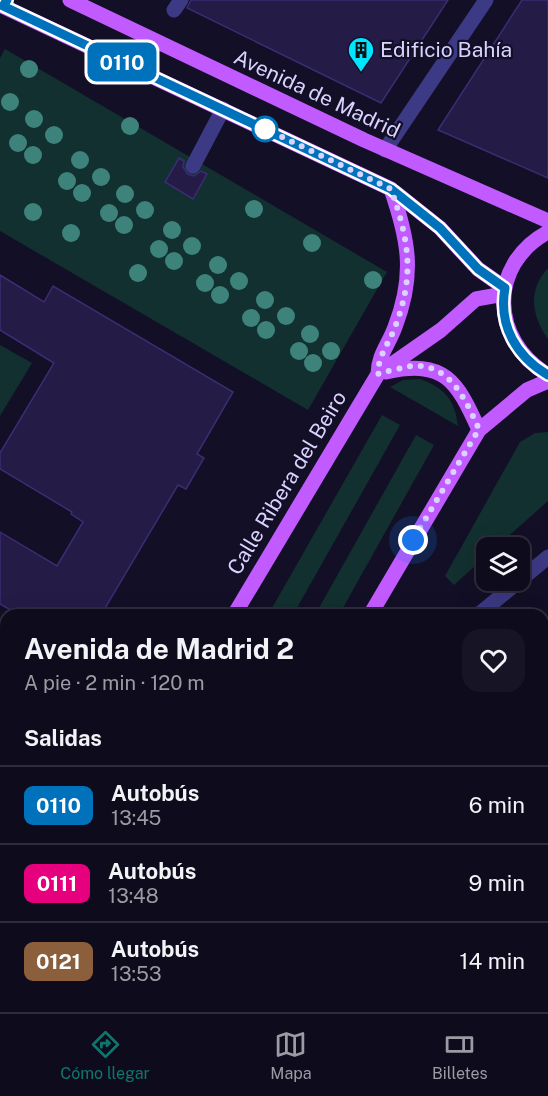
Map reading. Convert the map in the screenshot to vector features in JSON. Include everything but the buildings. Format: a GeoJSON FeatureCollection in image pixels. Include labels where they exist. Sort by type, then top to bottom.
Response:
{"type":"FeatureCollection","features":[{"type":"Feature","properties":{"kind":"main road","name":"Avenida de Madrid"},"geometry":{"type":"LineString","coordinates":[[70,0],[386,150],[548,221]]}},
{"type":"Feature","properties":{"kind":"main road"},"geometry":{"type":"LineString","coordinates":[[2,6],[391,189],[440,228],[478,269],[504,291]]}},
{"type":"Feature","properties":{"kind":"main road"},"geometry":{"type":"LineString","coordinates":[[391,189],[409,253],[407,290],[395,330],[378,360],[378,374],[413,366],[440,373],[456,385],[479,429]]}},
{"type":"Feature","properties":{"kind":"main road"},"geometry":{"type":"LineString","coordinates":[[548,232],[534,240],[515,261],[504,291],[505,320],[514,345],[531,365],[548,375]]}},
{"type":"Feature","properties":{"kind":"main road","name":"Calle Ribera del Beiro"},"geometry":{"type":"LineString","coordinates":[[238,609],[378,374],[441,330],[476,299],[504,291]]}},
{"type":"Feature","properties":{"kind":"main road"},"geometry":{"type":"LineString","coordinates":[[374,609],[479,429],[527,390],[548,381]]}},
{"type":"Feature","properties":{"kind":"street"},"geometry":{"type":"LineString","coordinates":[[386,150],[486,0]]}},
{"type":"Feature","properties":{"kind":"street"},"geometry":{"type":"LineString","coordinates":[[193,166],[223,109]]}},
{"type":"Feature","properties":{"kind":"street"},"geometry":{"type":"LineString","coordinates":[[485,609],[548,557]]}},
{"type":"Feature","properties":{"kind":"green space"},"geometry":{"type":"Polygon","coordinates":[[[5,49],[387,272],[308,410],[0,231],[0,58],[5,49]]]}},
{"type":"Feature","properties":{"kind":"green space"},"geometry":{"type":"Polygon","coordinates":[[[548,268],[548,339],[538,322],[534,304],[537,285],[548,268]]]}},
{"type":"Feature","properties":{"kind":"green space"},"geometry":{"type":"Polygon","coordinates":[[[0,345],[32,363],[0,416],[0,345]]]}},
{"type":"Feature","properties":{"kind":"green space"},"geometry":{"type":"Polygon","coordinates":[[[420,379],[436,386],[447,396],[457,417],[458,426],[390,387],[403,380],[420,379]]]}},
{"type":"Feature","properties":{"kind":"green space"},"geometry":{"type":"Polygon","coordinates":[[[382,415],[400,425],[296,609],[271,609],[382,415]]]}},
{"type":"Feature","properties":{"kind":"green space"},"geometry":{"type":"Polygon","coordinates":[[[548,432],[548,501],[507,537],[476,537],[476,565],[454,585],[445,576],[520,442],[535,433],[548,432]]]}},
{"type":"Feature","properties":{"kind":"green space"},"geometry":{"type":"Polygon","coordinates":[[[416,435],[434,445],[342,609],[318,609],[416,435]]]}},
{"type":"Feature","properties":{"kind":"bus line","name":"0110"},"geometry":{"type":"LineString","coordinates":[[7,0],[3,6],[391,189],[440,228],[478,269],[505,288],[505,320],[514,345],[531,365],[548,375]]}},
{"type":"Feature","properties":{"kind":"place","name":"Edificio Bahía"},"geometry":{"type":"Point","coordinates":[361,73]}},
{"type":"Feature","properties":{"kind":"route"},"geometry":{"type":"LineString","coordinates":[[265,129],[259,126],[391,189],[403,222],[409,253],[407,290],[395,330],[378,360],[378,374],[413,366],[440,373],[456,385],[479,429],[413,540]]}}]}
